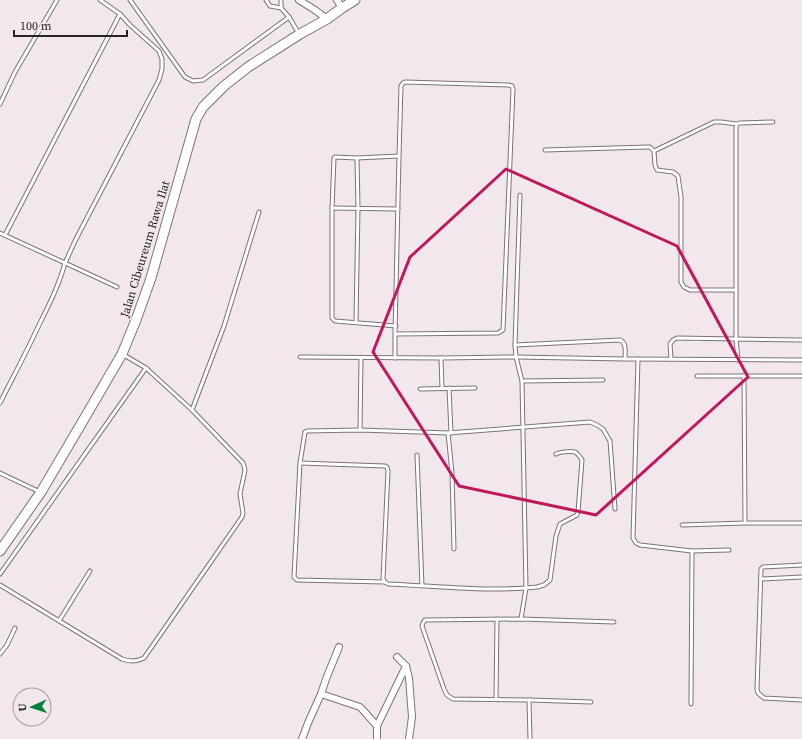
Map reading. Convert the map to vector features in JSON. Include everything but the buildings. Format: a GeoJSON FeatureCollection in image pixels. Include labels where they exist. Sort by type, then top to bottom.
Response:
{"type":"FeatureCollection","features":[{"type":"Feature","properties":{"kind":"street"},"geometry":{"type":"LineString","coordinates":[[299,0],[327,19]]}},
{"type":"Feature","properties":{"kind":"street","name":"Jalan Cibeureum Rawa Ilat"},"geometry":{"type":"LineString","coordinates":[[0,551],[41,492],[122,354],[151,278],[196,119],[203,107],[224,86],[248,67],[300,34],[327,19],[340,4],[355,0]]}},
{"type":"Feature","properties":{"kind":"street"},"geometry":{"type":"LineString","coordinates":[[302,739],[339,647]]}},
{"type":"Feature","properties":{"kind":"street"},"geometry":{"type":"LineString","coordinates":[[397,657],[406,666],[409,678],[412,717],[409,739]]}},
{"type":"Feature","properties":{"kind":"street"},"geometry":{"type":"LineString","coordinates":[[377,739],[377,726],[406,666]]}},
{"type":"Feature","properties":{"kind":"street"},"geometry":{"type":"LineString","coordinates":[[321,694],[362,708],[377,726]]}},
{"type":"Feature","properties":{"kind":"lane"},"geometry":{"type":"LineString","coordinates":[[0,104],[15,72],[57,0]]}},
{"type":"Feature","properties":{"kind":"lane"},"geometry":{"type":"LineString","coordinates":[[0,403],[49,306],[76,239],[159,80],[162,69],[162,59],[159,51],[120,14],[100,0]]}},
{"type":"Feature","properties":{"kind":"lane"},"geometry":{"type":"LineString","coordinates":[[130,0],[185,77],[193,81],[203,80],[289,17]]}},
{"type":"Feature","properties":{"kind":"lane"},"geometry":{"type":"LineString","coordinates":[[266,0],[270,6],[281,8],[300,34]]}},
{"type":"Feature","properties":{"kind":"lane"},"geometry":{"type":"LineString","coordinates":[[281,0],[281,8]]}},
{"type":"Feature","properties":{"kind":"lane"},"geometry":{"type":"LineString","coordinates":[[6,236],[120,14]]}},
{"type":"Feature","properties":{"kind":"lane"},"geometry":{"type":"LineString","coordinates":[[395,334],[498,333],[503,330],[512,86],[402,83],[399,156],[395,334],[395,358]]}},
{"type":"Feature","properties":{"kind":"lane"},"geometry":{"type":"LineString","coordinates":[[654,151],[714,122],[737,124],[773,122]]}},
{"type":"Feature","properties":{"kind":"lane"},"geometry":{"type":"LineString","coordinates":[[737,124],[736,339],[738,360]]}},
{"type":"Feature","properties":{"kind":"lane"},"geometry":{"type":"LineString","coordinates":[[545,150],[650,147],[654,151],[657,170],[673,172],[678,176],[682,197],[681,282],[684,287],[690,290],[736,290]]}},
{"type":"Feature","properties":{"kind":"lane"},"geometry":{"type":"LineString","coordinates":[[396,326],[332,320],[332,208],[335,157],[357,158],[399,156]]}},
{"type":"Feature","properties":{"kind":"lane"},"geometry":{"type":"LineString","coordinates":[[356,322],[358,208],[357,158]]}},
{"type":"Feature","properties":{"kind":"lane"},"geometry":{"type":"LineString","coordinates":[[520,196],[515,345],[516,357],[522,381],[524,426],[526,588],[521,619]]}},
{"type":"Feature","properties":{"kind":"lane"},"geometry":{"type":"LineString","coordinates":[[332,208],[398,209]]}},
{"type":"Feature","properties":{"kind":"lane"},"geometry":{"type":"LineString","coordinates":[[192,410],[224,326],[260,212]]}},
{"type":"Feature","properties":{"kind":"lane"},"geometry":{"type":"LineString","coordinates":[[0,233],[117,287]]}},
{"type":"Feature","properties":{"kind":"lane"},"geometry":{"type":"LineString","coordinates":[[671,359],[670,344],[677,338],[802,340]]}},
{"type":"Feature","properties":{"kind":"lane"},"geometry":{"type":"LineString","coordinates":[[515,345],[620,340],[625,344],[625,359]]}},
{"type":"Feature","properties":{"kind":"lane"},"geometry":{"type":"LineString","coordinates":[[0,585],[122,659],[128,661],[139,660],[144,658],[242,517],[243,513],[240,494],[245,470],[243,463],[192,410],[146,368],[122,354]]}},
{"type":"Feature","properties":{"kind":"lane"},"geometry":{"type":"LineString","coordinates":[[300,357],[516,357],[802,360]]}},
{"type":"Feature","properties":{"kind":"lane"},"geometry":{"type":"LineString","coordinates":[[360,430],[361,358]]}},
{"type":"Feature","properties":{"kind":"lane"},"geometry":{"type":"LineString","coordinates":[[441,358],[442,388]]}},
{"type":"Feature","properties":{"kind":"lane"},"geometry":{"type":"LineString","coordinates":[[638,359],[633,538],[636,543],[640,545],[692,551],[729,550]]}},
{"type":"Feature","properties":{"kind":"lane"},"geometry":{"type":"LineString","coordinates":[[0,574],[146,368]]}},
{"type":"Feature","properties":{"kind":"lane"},"geometry":{"type":"LineString","coordinates":[[744,375],[746,523]]}},
{"type":"Feature","properties":{"kind":"lane"},"geometry":{"type":"LineString","coordinates":[[697,376],[802,376]]}},
{"type":"Feature","properties":{"kind":"lane"},"geometry":{"type":"LineString","coordinates":[[522,381],[603,380]]}},
{"type":"Feature","properties":{"kind":"lane"},"geometry":{"type":"LineString","coordinates":[[449,388],[449,433],[452,473],[454,549]]}},
{"type":"Feature","properties":{"kind":"lane"},"geometry":{"type":"LineString","coordinates":[[420,389],[475,388]]}},
{"type":"Feature","properties":{"kind":"lane"},"geometry":{"type":"LineString","coordinates":[[556,454],[560,452],[575,452],[582,460],[578,512],[576,515],[560,524],[550,580],[544,585],[526,588],[484,589],[388,584],[384,582],[297,580],[294,576],[300,463],[305,432],[307,431],[360,430],[449,433],[590,422],[603,430],[610,442],[615,509]]}},
{"type":"Feature","properties":{"kind":"lane"},"geometry":{"type":"LineString","coordinates":[[417,455],[422,586]]}},
{"type":"Feature","properties":{"kind":"lane"},"geometry":{"type":"LineString","coordinates":[[300,463],[387,467],[384,582]]}},
{"type":"Feature","properties":{"kind":"lane"},"geometry":{"type":"LineString","coordinates":[[0,473],[41,492]]}},
{"type":"Feature","properties":{"kind":"lane"},"geometry":{"type":"LineString","coordinates":[[682,525],[802,523]]}},
{"type":"Feature","properties":{"kind":"lane"},"geometry":{"type":"LineString","coordinates":[[691,704],[692,551]]}},
{"type":"Feature","properties":{"kind":"lane"},"geometry":{"type":"LineString","coordinates":[[802,565],[763,567],[761,570],[757,689],[758,693],[764,698],[802,700]]}},
{"type":"Feature","properties":{"kind":"lane"},"geometry":{"type":"LineString","coordinates":[[59,621],[90,572]]}},
{"type":"Feature","properties":{"kind":"lane"},"geometry":{"type":"LineString","coordinates":[[761,579],[802,577]]}},
{"type":"Feature","properties":{"kind":"lane"},"geometry":{"type":"LineString","coordinates":[[496,700],[497,619]]}},
{"type":"Feature","properties":{"kind":"lane"},"geometry":{"type":"LineString","coordinates":[[591,702],[453,699],[447,695],[422,626],[425,620],[521,619],[614,622]]}},
{"type":"Feature","properties":{"kind":"lane"},"geometry":{"type":"LineString","coordinates":[[0,654],[7,645],[15,628]]}},
{"type":"Feature","properties":{"kind":"lane"},"geometry":{"type":"LineString","coordinates":[[529,700],[530,739]]}},
{"type":"Feature","properties":{"kind":"highlighted area"},"geometry":{"type":"Polygon","coordinates":[[[506,169],[677,246],[748,377],[596,515],[459,486],[373,352],[410,257],[506,169]]]}}]}
